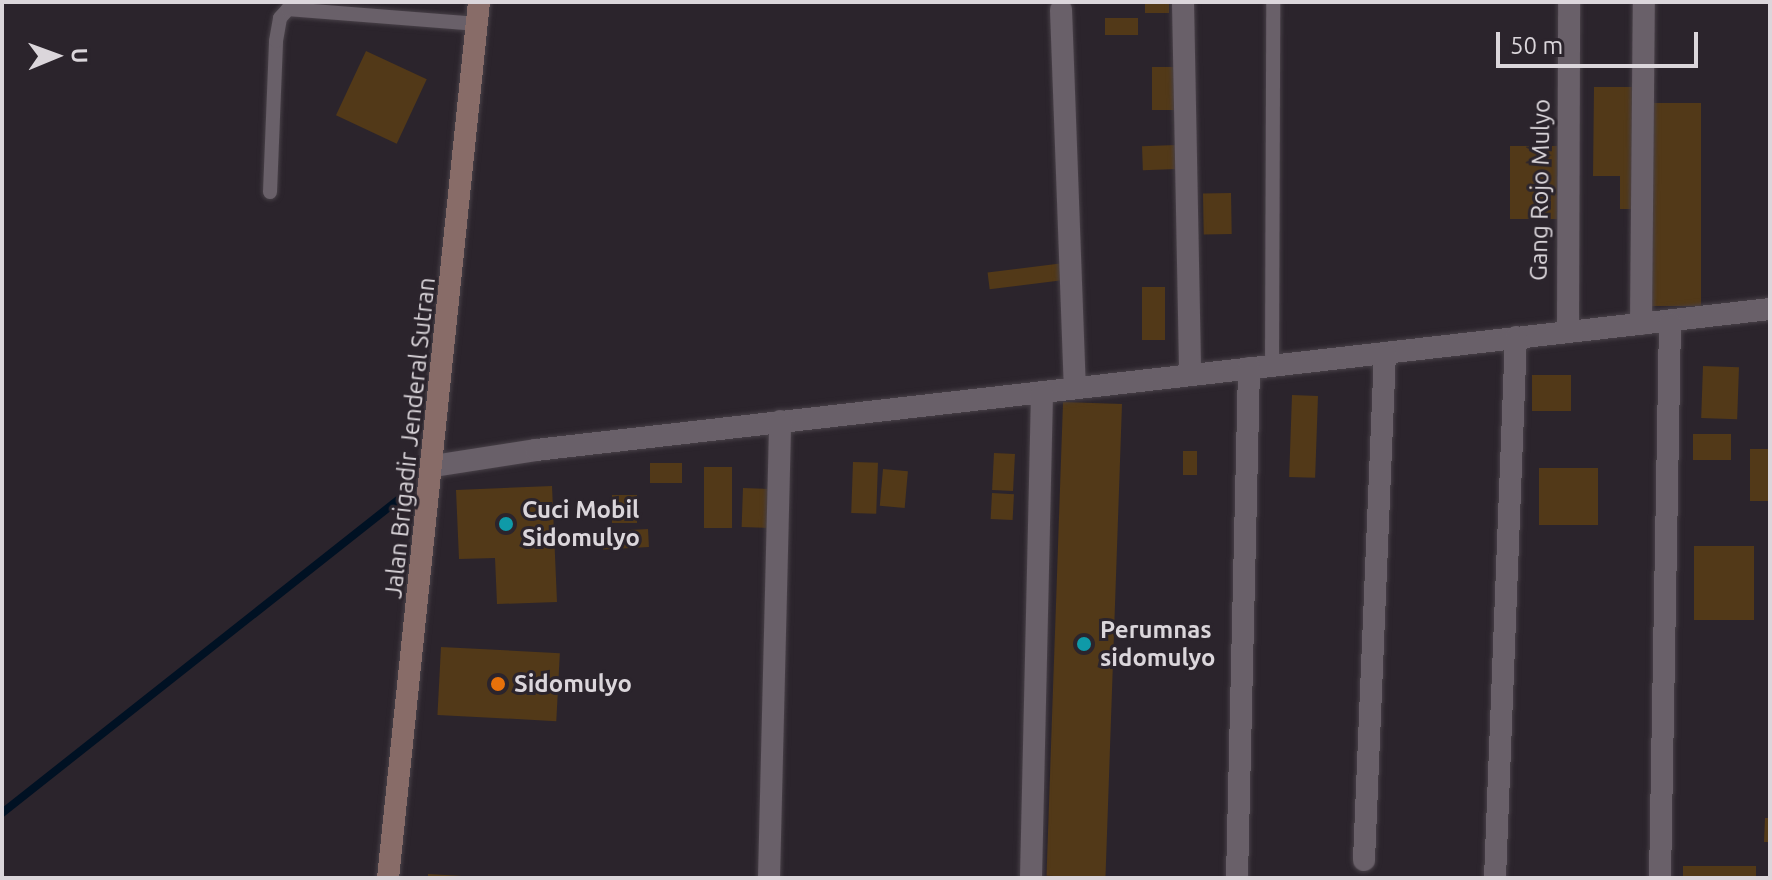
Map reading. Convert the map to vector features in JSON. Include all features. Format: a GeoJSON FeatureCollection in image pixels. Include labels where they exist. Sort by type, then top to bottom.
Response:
{"type":"FeatureCollection","features":[{"type":"Feature","properties":{"kind":"main road","name":"Jalan Brigadir Jenderal Sutran"},"geometry":{"type":"LineString","coordinates":[[388,878],[434,466],[478,13]]}},
{"type":"Feature","properties":{"kind":"street"},"geometry":{"type":"LineString","coordinates":[[1183,2],[1190,374]]}},
{"type":"Feature","properties":{"kind":"street","name":"Gang Rojo Mulyo"},"geometry":{"type":"LineString","coordinates":[[1567,326],[1569,2]]}},
{"type":"Feature","properties":{"kind":"street"},"geometry":{"type":"LineString","coordinates":[[1640,318],[1644,2]]}},
{"type":"Feature","properties":{"kind":"street"},"geometry":{"type":"LineString","coordinates":[[1061,10],[1075,381]]}},
{"type":"Feature","properties":{"kind":"street"},"geometry":{"type":"LineString","coordinates":[[434,466],[780,421],[1042,392],[1075,381],[1249,368],[1272,359],[1385,353],[1516,337],[1567,326],[1640,318],[1670,323],[1770,309]]}},
{"type":"Feature","properties":{"kind":"street"},"geometry":{"type":"LineString","coordinates":[[1660,878],[1670,323]]}},
{"type":"Feature","properties":{"kind":"street"},"geometry":{"type":"LineString","coordinates":[[1495,878],[1516,337]]}},
{"type":"Feature","properties":{"kind":"street"},"geometry":{"type":"LineString","coordinates":[[1364,860],[1385,353]]}},
{"type":"Feature","properties":{"kind":"street"},"geometry":{"type":"LineString","coordinates":[[1237,878],[1249,368]]}},
{"type":"Feature","properties":{"kind":"street"},"geometry":{"type":"LineString","coordinates":[[1031,878],[1042,392]]}},
{"type":"Feature","properties":{"kind":"street"},"geometry":{"type":"LineString","coordinates":[[769,878],[780,421]]}},
{"type":"Feature","properties":{"kind":"lane"},"geometry":{"type":"LineString","coordinates":[[1272,359],[1273,2]]}},
{"type":"Feature","properties":{"kind":"lane"},"geometry":{"type":"LineString","coordinates":[[270,192],[280,18],[288,9],[478,13]]}},
{"type":"Feature","properties":{"kind":"building"},"geometry":{"type":"Polygon","coordinates":[[[1145,2],[1169,2],[1169,13],[1145,13],[1145,2]]]}},
{"type":"Feature","properties":{"kind":"building"},"geometry":{"type":"Polygon","coordinates":[[[1105,18],[1138,18],[1138,35],[1105,35],[1105,18]]]}},
{"type":"Feature","properties":{"kind":"building"},"geometry":{"type":"Polygon","coordinates":[[[366,51],[427,79],[397,144],[336,115],[366,51]]]}},
{"type":"Feature","properties":{"kind":"building"},"geometry":{"type":"Polygon","coordinates":[[[1152,67],[1176,67],[1176,110],[1152,110],[1152,67]]]}},
{"type":"Feature","properties":{"kind":"building"},"geometry":{"type":"Polygon","coordinates":[[[1594,87],[1638,87],[1638,209],[1620,209],[1620,176],[1593,176],[1594,87]]]}},
{"type":"Feature","properties":{"kind":"building"},"geometry":{"type":"Polygon","coordinates":[[[1651,103],[1701,103],[1701,306],[1651,306],[1651,103]]]}},
{"type":"Feature","properties":{"kind":"building"},"geometry":{"type":"Polygon","coordinates":[[[1176,145],[1177,169],[1143,170],[1142,146],[1176,145]]]}},
{"type":"Feature","properties":{"kind":"building"},"geometry":{"type":"Polygon","coordinates":[[[1510,146],[1557,146],[1557,219],[1510,219],[1510,146]]]}},
{"type":"Feature","properties":{"kind":"building"},"geometry":{"type":"Polygon","coordinates":[[[1203,193],[1231,193],[1232,234],[1204,234],[1203,193]]]}},
{"type":"Feature","properties":{"kind":"building"},"geometry":{"type":"Polygon","coordinates":[[[1064,263],[1066,280],[990,289],[988,272],[1064,263]]]}},
{"type":"Feature","properties":{"kind":"building"},"geometry":{"type":"Polygon","coordinates":[[[1142,287],[1165,287],[1165,340],[1142,340],[1142,287]]]}},
{"type":"Feature","properties":{"kind":"building"},"geometry":{"type":"Polygon","coordinates":[[[1703,366],[1739,367],[1737,419],[1701,418],[1703,366]]]}},
{"type":"Feature","properties":{"kind":"building"},"geometry":{"type":"Polygon","coordinates":[[[1532,375],[1571,375],[1571,411],[1532,411],[1532,375]]]}},
{"type":"Feature","properties":{"kind":"building"},"geometry":{"type":"Polygon","coordinates":[[[1292,395],[1318,396],[1315,478],[1289,477],[1292,395]]]}},
{"type":"Feature","properties":{"kind":"building","name":"Perumnas sidomulyo"},"geometry":{"type":"Polygon","coordinates":[[[1063,402],[1122,404],[1105,878],[1046,876],[1063,402]]]}},
{"type":"Feature","properties":{"kind":"building"},"geometry":{"type":"Polygon","coordinates":[[[1693,434],[1731,434],[1731,460],[1693,460],[1693,434]]]}},
{"type":"Feature","properties":{"kind":"building"},"geometry":{"type":"Polygon","coordinates":[[[1750,449],[1770,449],[1770,501],[1750,501],[1750,449]]]}},
{"type":"Feature","properties":{"kind":"building"},"geometry":{"type":"Polygon","coordinates":[[[1183,451],[1197,451],[1197,475],[1183,475],[1183,451]]]}},
{"type":"Feature","properties":{"kind":"building"},"geometry":{"type":"Polygon","coordinates":[[[994,453],[1015,454],[1013,491],[992,490],[994,453]]]}},
{"type":"Feature","properties":{"kind":"building"},"geometry":{"type":"Polygon","coordinates":[[[853,462],[878,463],[876,514],[851,513],[853,462]]]}},
{"type":"Feature","properties":{"kind":"building"},"geometry":{"type":"Polygon","coordinates":[[[650,463],[682,463],[682,483],[650,483],[650,463]]]}},
{"type":"Feature","properties":{"kind":"building"},"geometry":{"type":"Polygon","coordinates":[[[704,467],[732,467],[732,528],[704,528],[704,467]]]}},
{"type":"Feature","properties":{"kind":"building"},"geometry":{"type":"Polygon","coordinates":[[[1539,468],[1598,468],[1598,525],[1539,525],[1539,468]]]}},
{"type":"Feature","properties":{"kind":"building"},"geometry":{"type":"Polygon","coordinates":[[[883,469],[908,471],[905,508],[880,506],[883,469]]]}},
{"type":"Feature","properties":{"kind":"building","name":"Cuci Mobil Sidomulyo"},"geometry":{"type":"Polygon","coordinates":[[[552,486],[557,602],[497,604],[495,558],[459,559],[456,490],[552,486]]]}},
{"type":"Feature","properties":{"kind":"building"},"geometry":{"type":"Polygon","coordinates":[[[743,488],[776,489],[775,528],[742,527],[743,488]]]}},
{"type":"Feature","properties":{"kind":"building"},"geometry":{"type":"Polygon","coordinates":[[[992,493],[1014,494],[1013,520],[991,519],[992,493]]]}},
{"type":"Feature","properties":{"kind":"building"},"geometry":{"type":"Polygon","coordinates":[[[612,495],[637,495],[637,523],[612,523],[612,495]]]}},
{"type":"Feature","properties":{"kind":"building"},"geometry":{"type":"Polygon","coordinates":[[[648,529],[649,547],[603,549],[602,531],[648,529]]]}},
{"type":"Feature","properties":{"kind":"building"},"geometry":{"type":"Polygon","coordinates":[[[1694,546],[1754,546],[1754,620],[1694,620],[1694,546]]]}},
{"type":"Feature","properties":{"kind":"building","name":"Sidomulyo"},"geometry":{"type":"Polygon","coordinates":[[[441,647],[560,653],[556,721],[437,715],[441,647]]]}},
{"type":"Feature","properties":{"kind":"building"},"geometry":{"type":"Polygon","coordinates":[[[1765,818],[1770,818],[1770,842],[1764,842],[1765,818]]]}},
{"type":"Feature","properties":{"kind":"building"},"geometry":{"type":"Polygon","coordinates":[[[1683,866],[1756,866],[1756,878],[1683,878],[1683,866]]]}},
{"type":"Feature","properties":{"kind":"building"},"geometry":{"type":"Polygon","coordinates":[[[428,874],[462,876],[462,878],[428,878],[428,874]]]}},
{"type":"Feature","properties":{"kind":"waterway"},"geometry":{"type":"LineString","coordinates":[[2,813],[412,489]]}},
{"type":"Feature","properties":{"kind":"place","name":"Cuci Mobil Sidomulyo"},"geometry":{"type":"Point","coordinates":[506,524]}},
{"type":"Feature","properties":{"kind":"place","name":"Perumnas sidomulyo"},"geometry":{"type":"Point","coordinates":[1084,644]}},
{"type":"Feature","properties":{"kind":"place","name":"Sidomulyo"},"geometry":{"type":"Point","coordinates":[498,684]}}]}
